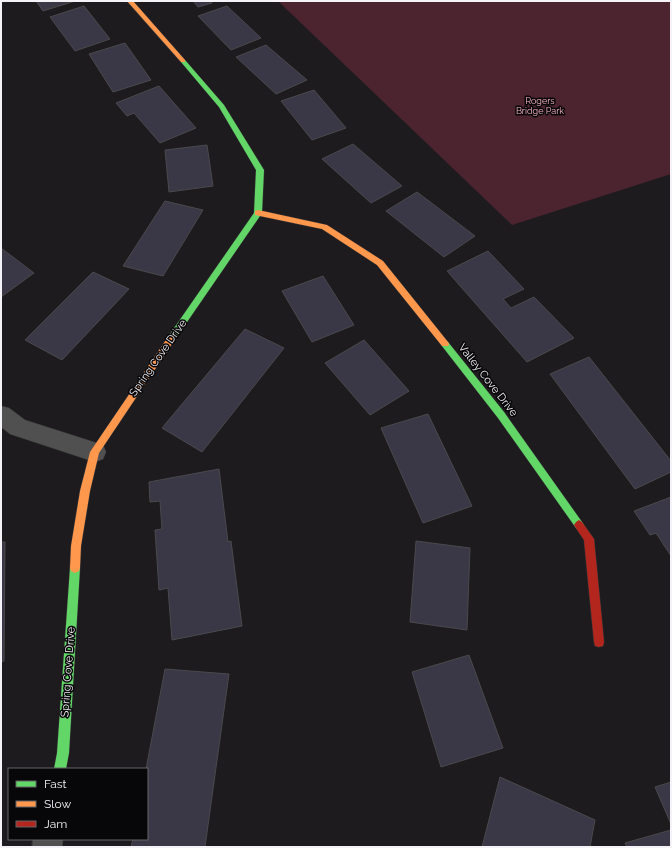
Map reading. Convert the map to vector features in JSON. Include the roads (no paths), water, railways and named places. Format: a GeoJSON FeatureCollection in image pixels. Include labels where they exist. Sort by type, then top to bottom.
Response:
{"type":"FeatureCollection","features":[{"type":"Feature","properties":{"kind":"street"},"geometry":{"type":"LineString","coordinates":[[130,1],[222,106],[230,119],[260,170],[258,213]]}},
{"type":"Feature","properties":{"kind":"street","name":"Spring Cove Drive"},"geometry":{"type":"LineString","coordinates":[[60,768],[63,753],[76,546],[85,491],[95,452],[138,386],[258,213]]}},
{"type":"Feature","properties":{"kind":"street","name":"Valley Cove Drive"},"geometry":{"type":"LineString","coordinates":[[258,213],[324,227],[380,263],[501,415],[589,539],[599,642]]}},
{"type":"Feature","properties":{"kind":"street"},"geometry":{"type":"LineString","coordinates":[[1,415],[18,427],[95,452]]}},
{"type":"Feature","properties":{"kind":"park label","name":"Rogers Bridge Park"},"geometry":{"type":"Point","coordinates":[540,106]}}]}
